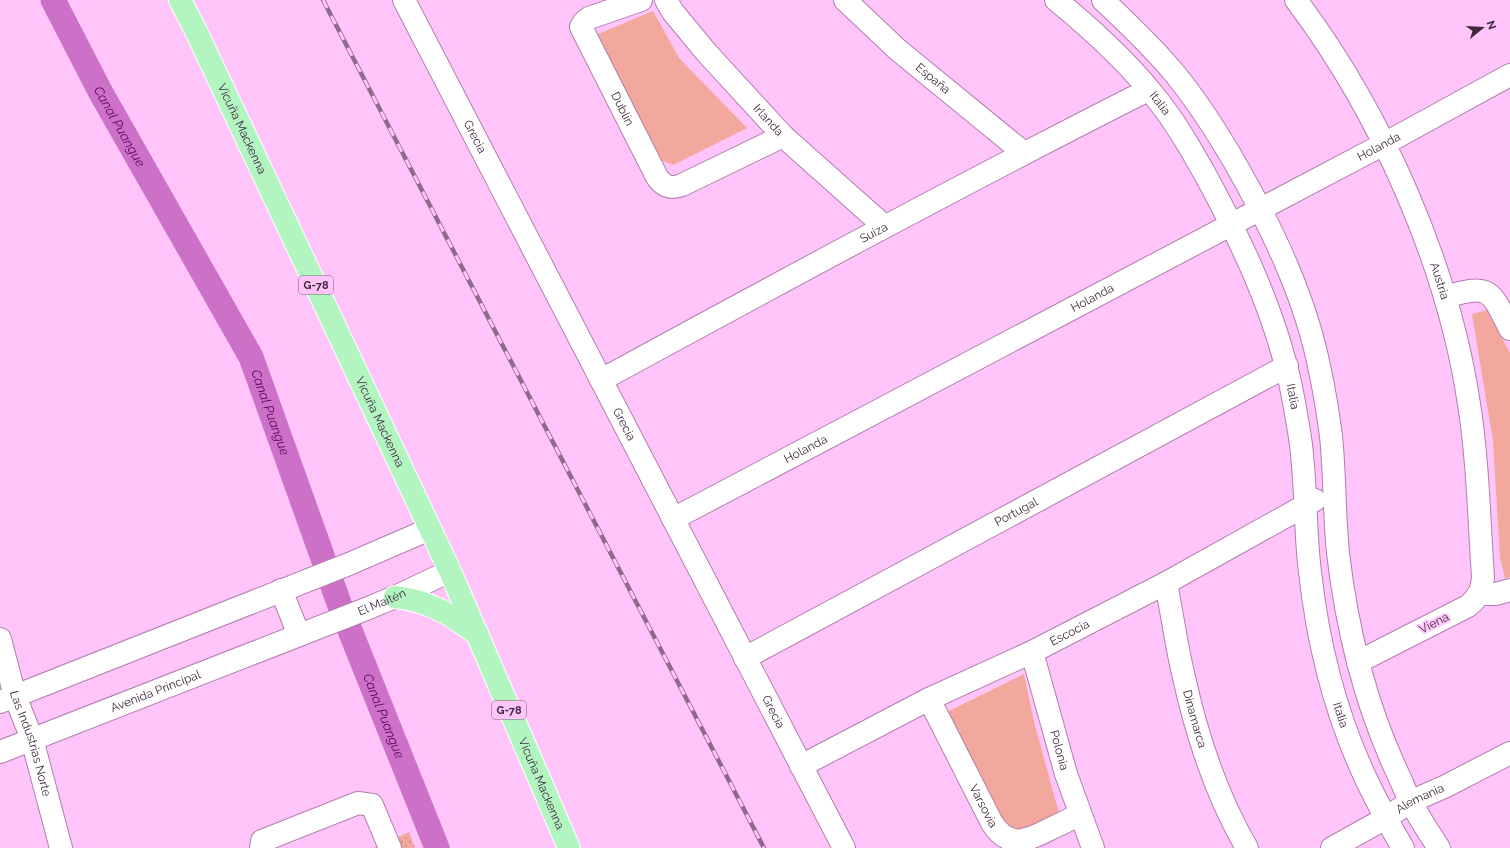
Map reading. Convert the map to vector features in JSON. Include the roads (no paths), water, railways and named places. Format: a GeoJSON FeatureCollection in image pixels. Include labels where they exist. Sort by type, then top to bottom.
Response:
{"type":"FeatureCollection","features":[{"type":"Feature","properties":{"kind":"main road","name":"Vicuña Mackenna"},"geometry":{"type":"LineString","coordinates":[[180,0],[196,31],[450,571],[569,848]]}},
{"type":"Feature","properties":{"kind":"main road"},"geometry":{"type":"LineString","coordinates":[[395,597],[409,599],[438,608],[477,635]]}},
{"type":"Feature","properties":{"kind":"street","name":"Grecia"},"geometry":{"type":"LineString","coordinates":[[404,0],[844,848]]}},
{"type":"Feature","properties":{"kind":"street","name":"Dublín"},"geometry":{"type":"LineString","coordinates":[[640,0],[589,18],[581,27],[661,183],[668,187],[682,185],[783,136]]}},
{"type":"Feature","properties":{"kind":"street","name":"Irlanda"},"geometry":{"type":"LineString","coordinates":[[666,0],[706,52],[783,136],[884,226]]}},
{"type":"Feature","properties":{"kind":"street","name":"España"},"geometry":{"type":"LineString","coordinates":[[845,0],[898,50],[1024,153]]}},
{"type":"Feature","properties":{"kind":"street","name":"Italia"},"geometry":{"type":"LineString","coordinates":[[1056,0],[1099,36],[1160,102],[1182,134],[1232,224],[1260,288],[1287,366],[1300,435],[1304,471],[1310,572],[1322,647],[1331,685],[1354,752],[1367,782],[1403,848]]}},
{"type":"Feature","properties":{"kind":"street"},"geometry":{"type":"LineString","coordinates":[[1103,0],[1151,47],[1176,75],[1198,104],[1226,148],[1260,209],[1285,263],[1299,300],[1320,369],[1331,437],[1338,551],[1343,593],[1358,662],[1372,712],[1387,750],[1410,802],[1439,848]]}},
{"type":"Feature","properties":{"kind":"street","name":"Austria"},"geometry":{"type":"LineString","coordinates":[[1296,0],[1342,68],[1384,144],[1409,198],[1445,297],[1465,377],[1474,445],[1483,577],[1480,594]]}},
{"type":"Feature","properties":{"kind":"street","name":"Holanda"},"geometry":{"type":"LineString","coordinates":[[673,519],[1384,144],[1510,75]]}},
{"type":"Feature","properties":{"kind":"street","name":"Suiza"},"geometry":{"type":"LineString","coordinates":[[601,380],[884,226],[1148,90]]}},
{"type":"Feature","properties":{"kind":"street"},"geometry":{"type":"LineString","coordinates":[[1445,297],[1471,290],[1485,291],[1496,302],[1510,329]]}},
{"type":"Feature","properties":{"kind":"street","name":"Portugal"},"geometry":{"type":"LineString","coordinates":[[745,658],[1287,366]]}},
{"type":"Feature","properties":{"kind":"street","name":"Escocia"},"geometry":{"type":"LineString","coordinates":[[801,766],[929,699],[1032,652],[1166,583],[1334,490]]}},
{"type":"Feature","properties":{"kind":"street"},"geometry":{"type":"LineString","coordinates":[[7,699],[349,564],[430,529]]}},
{"type":"Feature","properties":{"kind":"street","name":"El Maitén"},"geometry":{"type":"LineString","coordinates":[[305,633],[366,610],[450,571]]}},
{"type":"Feature","properties":{"kind":"street","name":"Dinamarca"},"geometry":{"type":"LineString","coordinates":[[1166,583],[1183,675],[1196,723],[1212,774],[1233,824],[1247,848]]}},
{"type":"Feature","properties":{"kind":"street"},"geometry":{"type":"LineString","coordinates":[[291,586],[305,633]]}},
{"type":"Feature","properties":{"kind":"street"},"geometry":{"type":"LineString","coordinates":[[1480,594],[1496,594],[1510,590]]}},
{"type":"Feature","properties":{"kind":"street","name":"Viena"},"geometry":{"type":"LineString","coordinates":[[1358,662],[1468,606],[1480,594]]}},
{"type":"Feature","properties":{"kind":"street","name":"Avenida Principal"},"geometry":{"type":"LineString","coordinates":[[0,752],[305,633]]}},
{"type":"Feature","properties":{"kind":"street","name":"Las Industrias Norte"},"geometry":{"type":"LineString","coordinates":[[0,639],[7,699],[32,739],[61,848]]}},
{"type":"Feature","properties":{"kind":"street","name":"Polonia"},"geometry":{"type":"LineString","coordinates":[[1032,652],[1053,733],[1093,848]]}},
{"type":"Feature","properties":{"kind":"street","name":"Varsovia"},"geometry":{"type":"LineString","coordinates":[[929,699],[992,823],[1002,836],[1009,840],[1016,841],[1030,839],[1080,814]]}},
{"type":"Feature","properties":{"kind":"street","name":"Alemania"},"geometry":{"type":"LineString","coordinates":[[1332,848],[1386,818],[1410,802],[1446,786],[1510,753]]}},
{"type":"Feature","properties":{"kind":"street"},"geometry":{"type":"LineString","coordinates":[[261,848],[262,841],[358,803],[372,805],[390,848]]}},
{"type":"Feature","properties":{"kind":"waterway","name":"Canal Puangue"},"geometry":{"type":"LineString","coordinates":[[53,0],[101,93],[251,357],[339,603],[437,848]]}},
{"type":"Feature","properties":{"kind":"railway"},"geometry":{"type":"LineString","coordinates":[[323,0],[764,848]]}}]}
